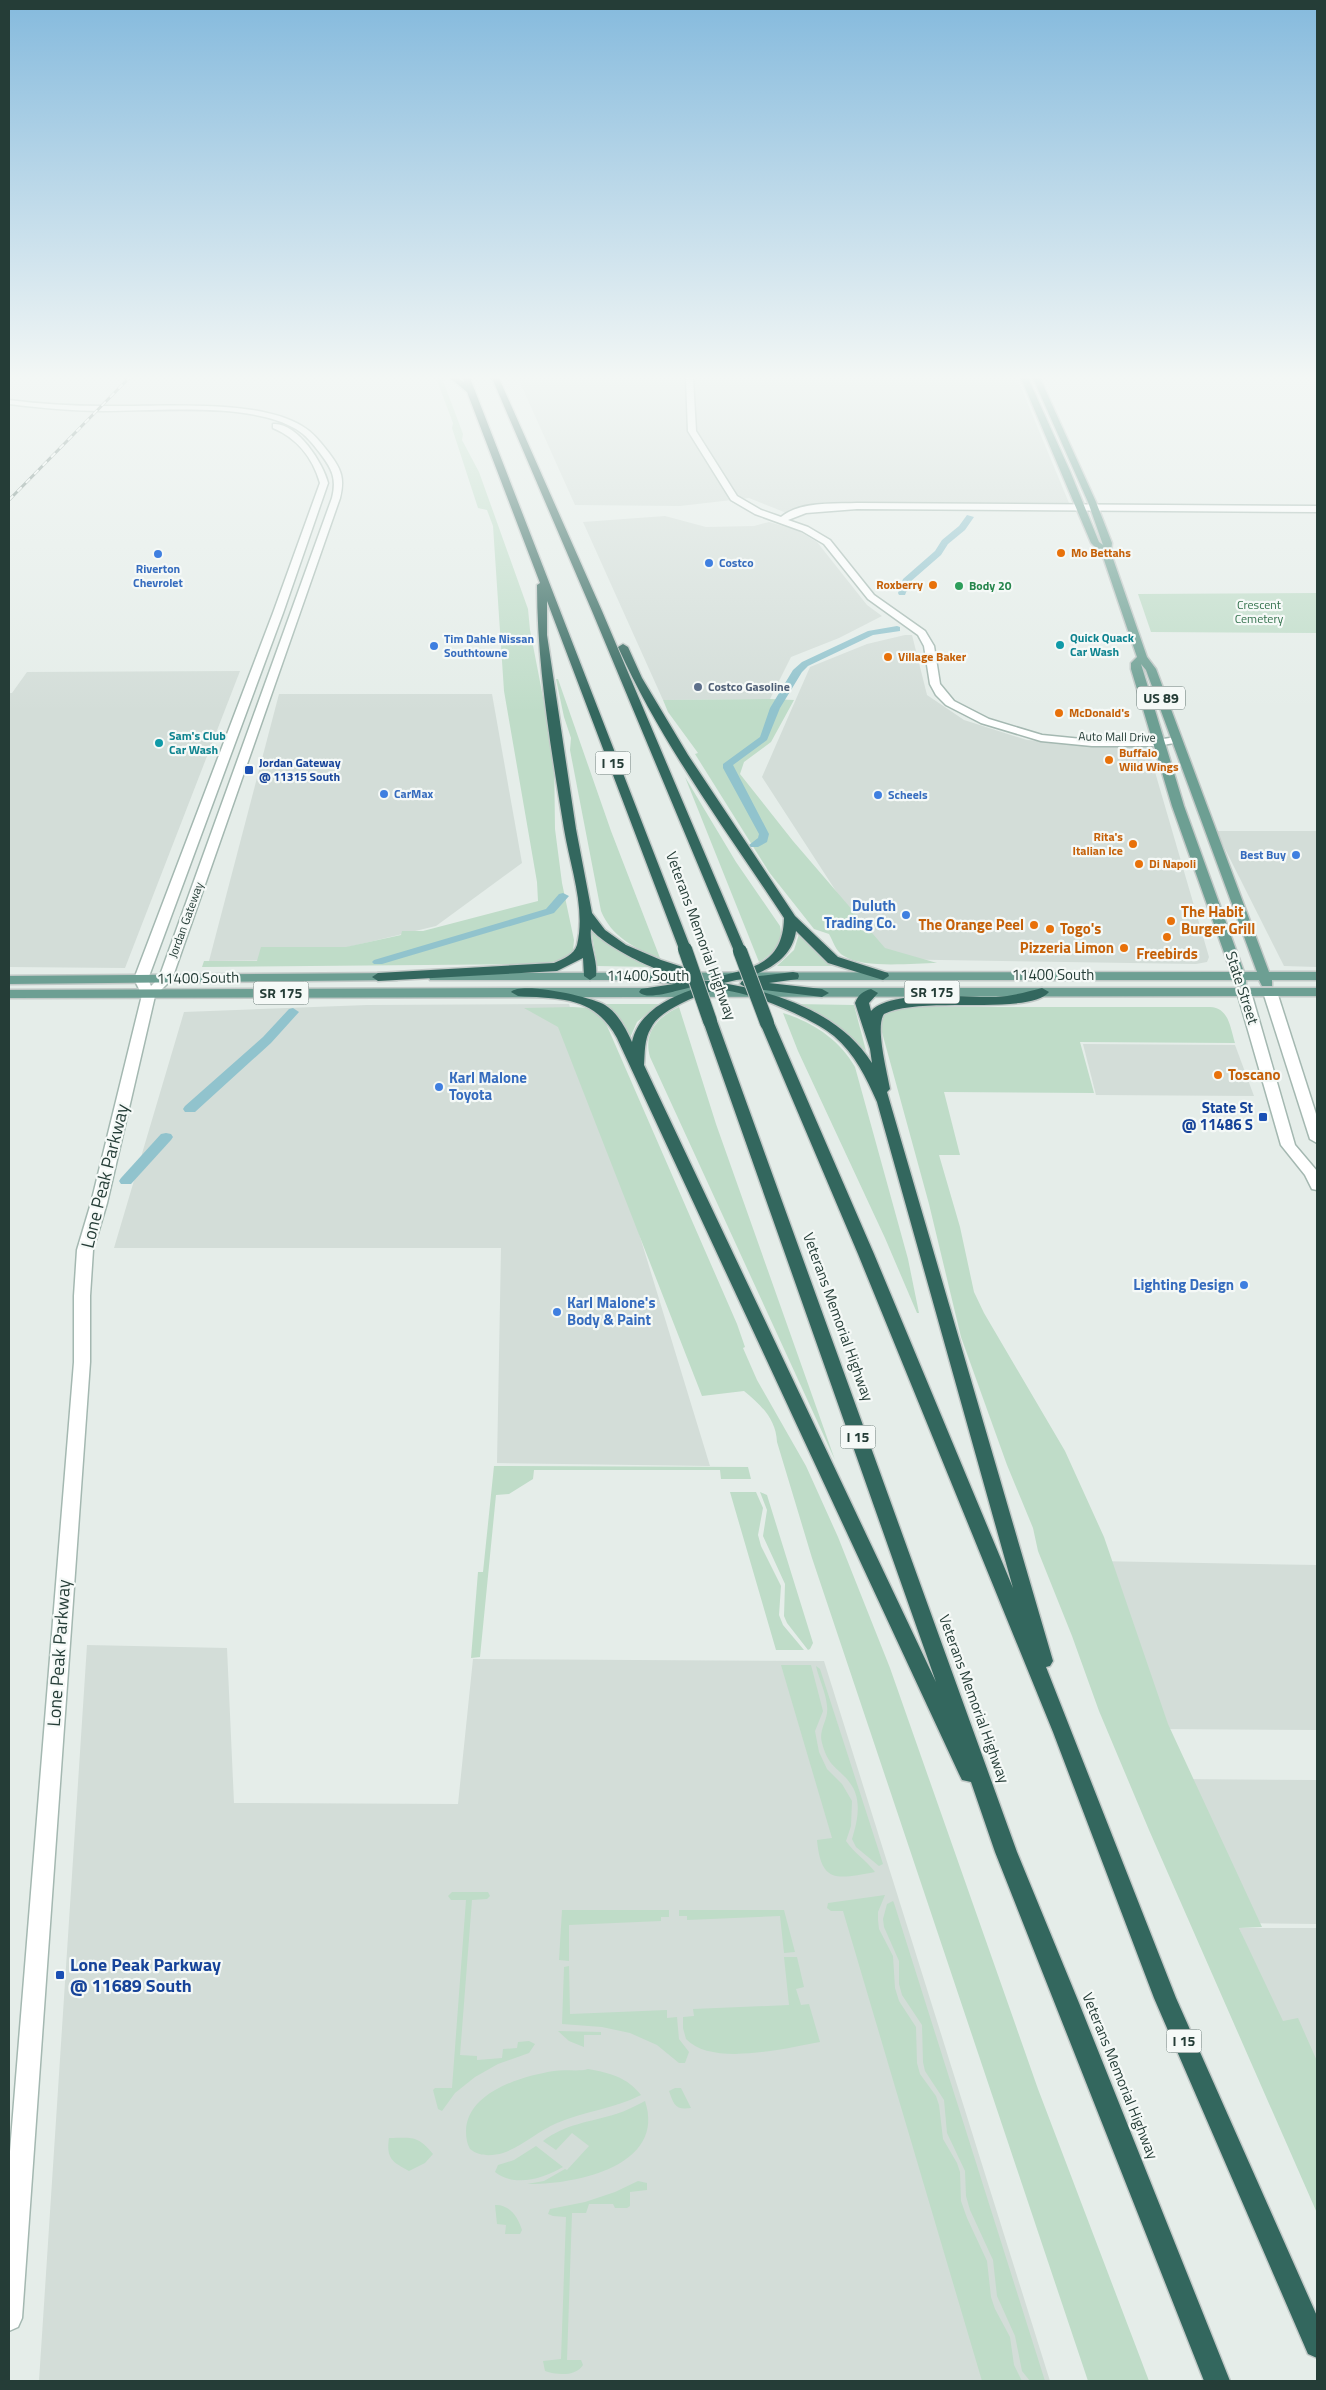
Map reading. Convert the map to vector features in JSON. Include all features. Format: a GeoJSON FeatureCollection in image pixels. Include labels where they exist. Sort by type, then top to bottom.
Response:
{"type":"FeatureCollection","features":[{"type":"Feature","properties":{"kind":"highway","name":"Veterans Memorial Highway"},"geometry":{"type":"LineString","coordinates":[[509,490],[685,950],[1006,1852],[1218,2381]]}},
{"type":"Feature","properties":{"kind":"highway","name":"Veterans Memorial Highway"},"geometry":{"type":"LineString","coordinates":[[544,490],[740,951],[767,1023],[866,1254],[1063,1732],[1165,1998],[1317,2345]]}},
{"type":"Feature","properties":{"kind":"highway"},"geometry":{"type":"LineString","coordinates":[[378,977],[557,967],[579,955],[586,913],[570,829],[542,635],[542,576]]}},
{"type":"Feature","properties":{"kind":"highway"},"geometry":{"type":"LineString","coordinates":[[597,611],[610,618],[637,678],[649,699],[683,755],[790,918],[833,960],[882,976]]}},
{"type":"Feature","properties":{"kind":"highway"},"geometry":{"type":"LineString","coordinates":[[586,913],[603,935],[629,951],[657,965],[703,979]]}},
{"type":"Feature","properties":{"kind":"highway"},"geometry":{"type":"LineString","coordinates":[[637,1065],[640,1036],[648,1022],[671,1004],[695,992],[763,967],[784,950],[791,928],[790,918]]}},
{"type":"Feature","properties":{"kind":"highway"},"geometry":{"type":"LineString","coordinates":[[584,932],[591,964],[590,976]]}},
{"type":"Feature","properties":{"kind":"highway"},"geometry":{"type":"LineString","coordinates":[[637,976],[729,981],[822,993]]}},
{"type":"Feature","properties":{"kind":"highway"},"geometry":{"type":"LineString","coordinates":[[729,981],[792,976]]}},
{"type":"Feature","properties":{"kind":"highway"},"geometry":{"type":"LineString","coordinates":[[646,992],[703,979]]}},
{"type":"Feature","properties":{"kind":"highway"},"geometry":{"type":"LineString","coordinates":[[729,981],[812,1017],[844,1037],[866,1064],[884,1102],[1063,1732]]}},
{"type":"Feature","properties":{"kind":"highway"},"geometry":{"type":"LineString","coordinates":[[518,992],[559,996],[602,1009],[610,1015],[637,1065],[1006,1852]]}},
{"type":"Feature","properties":{"kind":"highway"},"geometry":{"type":"LineString","coordinates":[[884,1102],[880,1066],[873,1032],[874,1019],[878,1012],[898,1003],[998,1001],[1042,992]]}},
{"type":"Feature","properties":{"kind":"highway"},"geometry":{"type":"LineString","coordinates":[[871,993],[864,998],[862,1003],[866,1019],[873,1032]]}},
{"type":"Feature","properties":{"kind":"main road","name":"Jordan Gateway"},"geometry":{"type":"LineString","coordinates":[[141,979],[322,490]]}},
{"type":"Feature","properties":{"kind":"main road","name":"Jordan Gateway"},"geometry":{"type":"LineString","coordinates":[[149,995],[165,979],[339,490]]}},
{"type":"Feature","properties":{"kind":"main road","name":"Auto Mall Drive"},"geometry":{"type":"LineString","coordinates":[[728,490],[731,494],[748,507],[805,529],[828,542],[871,597],[922,633],[929,646],[934,684],[944,698],[975,718],[1034,737],[1078,742],[1176,740]]}},
{"type":"Feature","properties":{"kind":"main road","name":"State Street"},"geometry":{"type":"LineString","coordinates":[[1074,490],[1094,543],[1106,553]]}},
{"type":"Feature","properties":{"kind":"main road","name":"State Street"},"geometry":{"type":"LineString","coordinates":[[1086,490],[1108,543],[1106,553],[1142,658],[1151,669],[1270,992],[1317,1139]]}},
{"type":"Feature","properties":{"kind":"main road"},"geometry":{"type":"LineString","coordinates":[[782,520],[838,512],[970,511],[988,508],[1317,509]]}},
{"type":"Feature","properties":{"kind":"main road","name":"State Street"},"geometry":{"type":"LineString","coordinates":[[1142,658],[1136,663],[1136,669],[1156,740],[1239,976],[1288,1145],[1297,1159],[1316,1175]]}},
{"type":"Feature","properties":{"kind":"main road"},"geometry":{"type":"LineString","coordinates":[[240,709],[261,709]]}},
{"type":"Feature","properties":{"kind":"main road"},"geometry":{"type":"LineString","coordinates":[[1182,817],[1194,822],[1207,851],[1228,880]]}},
{"type":"Feature","properties":{"kind":"main road","name":"11400 South"},"geometry":{"type":"LineString","coordinates":[[9,980],[637,976]]}},
{"type":"Feature","properties":{"kind":"main road","name":"11400 South"},"geometry":{"type":"LineString","coordinates":[[792,976],[1317,976]]}},
{"type":"Feature","properties":{"kind":"main road"},"geometry":{"type":"LineString","coordinates":[[141,979],[149,995]]}},
{"type":"Feature","properties":{"kind":"main road","name":"11400 South"},"geometry":{"type":"LineString","coordinates":[[703,979],[729,981]]}},
{"type":"Feature","properties":{"kind":"main road","name":"11400 South"},"geometry":{"type":"LineString","coordinates":[[9,994],[1317,992]]}},
{"type":"Feature","properties":{"kind":"main road","name":"Lone Peak Parkway"},"geometry":{"type":"LineString","coordinates":[[9,2318],[82,1362],[82,1296],[85,1250],[99,1203],[149,995]]}},
{"type":"Feature","properties":{"kind":"shaded area"},"geometry":{"type":"Polygon","coordinates":[[[568,490],[1063,490],[1069,503],[838,502],[784,512],[749,498],[680,506],[575,505],[568,490]]]}},
{"type":"Feature","properties":{"kind":"shaded area"},"geometry":{"type":"Polygon","coordinates":[[[665,516],[706,527],[754,526],[769,522],[797,530],[817,542],[867,605],[882,616],[839,638],[791,657],[770,699],[663,700],[583,522],[665,516]]]}},
{"type":"Feature","properties":{"kind":"shaded area"},"geometry":{"type":"Polygon","coordinates":[[[912,635],[927,695],[964,720],[1027,740],[1148,748],[1209,957],[1207,962],[1196,964],[880,959],[762,777],[810,667],[867,644],[912,635]]]}},
{"type":"Feature","properties":{"kind":"shaded area"},"geometry":{"type":"Polygon","coordinates":[[[240,671],[125,968],[9,967],[9,693],[12,693],[27,672],[240,671]]]}},
{"type":"Feature","properties":{"kind":"shaded area"},"geometry":{"type":"Polygon","coordinates":[[[279,694],[492,694],[522,863],[436,926],[294,960],[209,961],[279,694]]]}},
{"type":"Feature","properties":{"kind":"shaded area"},"geometry":{"type":"Polygon","coordinates":[[[1216,831],[1317,831],[1317,967],[1284,966],[1216,831]]]}},
{"type":"Feature","properties":{"kind":"shaded area"},"geometry":{"type":"Polygon","coordinates":[[[569,1004],[710,1466],[497,1463],[501,1248],[114,1248],[184,1012],[367,1005],[569,1004]]]}},
{"type":"Feature","properties":{"kind":"shaded area"},"geometry":{"type":"Polygon","coordinates":[[[1083,1044],[1235,1045],[1254,1096],[1096,1095],[1083,1044]]]}},
{"type":"Feature","properties":{"kind":"shaded area"},"geometry":{"type":"Polygon","coordinates":[[[1094,1561],[1317,1565],[1317,1730],[1159,1729],[1094,1561]]]}},
{"type":"Feature","properties":{"kind":"shaded area"},"geometry":{"type":"Polygon","coordinates":[[[87,1645],[227,1648],[234,1803],[458,1804],[473,1659],[824,1661],[1050,2381],[39,2381],[87,1645]]]}},
{"type":"Feature","properties":{"kind":"shaded area"},"geometry":{"type":"Polygon","coordinates":[[[1170,1779],[1317,1780],[1317,1924],[1236,1923],[1170,1779]]]}},
{"type":"Feature","properties":{"kind":"shaded area"},"geometry":{"type":"Polygon","coordinates":[[[1239,1928],[1317,1928],[1317,2115],[1239,1928]]]}},
{"type":"Feature","properties":{"kind":"green space"},"geometry":{"type":"Polygon","coordinates":[[[472,490],[485,490],[528,609],[530,630],[554,754],[555,829],[562,883],[574,940],[573,951],[566,959],[544,964],[202,967],[204,961],[257,961],[261,947],[346,947],[401,935],[402,931],[423,931],[538,901],[537,882],[504,691],[493,526],[487,510],[478,508],[472,490]]]}},
{"type":"Feature","properties":{"kind":"green space","name":"Crescent Cemetery"},"geometry":{"type":"Polygon","coordinates":[[[1317,593],[1317,633],[1151,632],[1138,594],[1317,593]]]}},
{"type":"Feature","properties":{"kind":"green space"},"geometry":{"type":"Polygon","coordinates":[[[556,679],[558,679],[611,831],[660,958],[633,946],[617,934],[605,920],[601,911],[570,750],[571,738],[564,717],[556,679]]]}},
{"type":"Feature","properties":{"kind":"green space"},"geometry":{"type":"Polygon","coordinates":[[[663,700],[794,700],[771,742],[744,762],[740,774],[793,841],[885,948],[937,963],[863,963],[844,956],[839,952],[829,934],[814,929],[769,872],[695,754],[698,753],[668,712],[663,700]]]}},
{"type":"Feature","properties":{"kind":"green space"},"geometry":{"type":"Polygon","coordinates":[[[685,777],[736,862],[780,926],[779,943],[773,952],[759,962],[685,777]]]}},
{"type":"Feature","properties":{"kind":"green space"},"geometry":{"type":"Polygon","coordinates":[[[591,928],[617,950],[651,967],[597,966],[591,928]]]}},
{"type":"Feature","properties":{"kind":"green space"},"geometry":{"type":"Polygon","coordinates":[[[800,931],[821,957],[835,966],[777,966],[794,950],[800,931]]]}},
{"type":"Feature","properties":{"kind":"green space"},"geometry":{"type":"Polygon","coordinates":[[[603,1004],[659,1004],[637,1022],[629,1040],[603,1004]]]}},
{"type":"Feature","properties":{"kind":"green space"},"geometry":{"type":"Polygon","coordinates":[[[793,1004],[854,1005],[866,1051],[837,1026],[793,1004]]]}},
{"type":"Feature","properties":{"kind":"green space"},"geometry":{"type":"Polygon","coordinates":[[[679,1007],[716,1124],[835,1460],[650,1057],[649,1040],[654,1026],[671,1011],[679,1007]]]}},
{"type":"Feature","properties":{"kind":"green space"},"geometry":{"type":"Polygon","coordinates":[[[1210,1007],[1221,1011],[1228,1019],[1230,1025],[1235,1043],[1080,1042],[1094,1093],[944,1092],[960,1155],[939,1155],[960,1227],[974,1292],[984,1313],[1065,1451],[1104,1537],[1168,1724],[1262,1927],[1239,1928],[1283,2021],[1298,2018],[1317,2061],[1317,2213],[1149,1830],[1099,1711],[1038,1551],[1033,1528],[1007,1465],[961,1337],[929,1204],[880,1025],[882,1019],[889,1011],[898,1008],[1210,1007]]]}},
{"type":"Feature","properties":{"kind":"green space"},"geometry":{"type":"Polygon","coordinates":[[[524,1008],[589,1008],[604,1019],[737,1324],[745,1347],[743,1348],[757,1380],[806,1466],[838,1537],[890,1668],[1038,2089],[1149,2381],[1088,2381],[812,1558],[777,1442],[774,1426],[762,1407],[744,1391],[702,1396],[558,1027],[524,1008]]]}},
{"type":"Feature","properties":{"kind":"green space"},"geometry":{"type":"Polygon","coordinates":[[[783,1013],[804,1021],[824,1033],[841,1048],[855,1067],[908,1259],[919,1313],[917,1313],[885,1238],[798,1051],[783,1013]]]}},
{"type":"Feature","properties":{"kind":"green space"},"geometry":{"type":"Polygon","coordinates":[[[494,1466],[748,1467],[751,1479],[721,1479],[720,1470],[534,1470],[533,1479],[509,1494],[496,1495],[480,1657],[471,1658],[478,1572],[483,1572],[494,1466]]]}},
{"type":"Feature","properties":{"kind":"green space"},"geometry":{"type":"Polygon","coordinates":[[[730,1492],[756,1492],[763,1508],[758,1535],[761,1546],[781,1586],[779,1615],[783,1625],[804,1650],[776,1650],[730,1492]]]}},
{"type":"Feature","properties":{"kind":"green space"},"geometry":{"type":"Polygon","coordinates":[[[760,1492],[767,1495],[813,1643],[808,1650],[787,1623],[784,1616],[785,1584],[763,1536],[767,1510],[760,1492]]]}},
{"type":"Feature","properties":{"kind":"green space"},"geometry":{"type":"Polygon","coordinates":[[[781,1665],[811,1665],[823,1711],[815,1731],[819,1752],[827,1769],[842,1784],[852,1801],[851,1826],[846,1841],[875,1872],[841,1877],[833,1875],[822,1865],[817,1840],[832,1838],[781,1665]]]}},
{"type":"Feature","properties":{"kind":"green space"},"geometry":{"type":"Polygon","coordinates":[[[816,1666],[820,1669],[883,1864],[879,1866],[856,1847],[852,1839],[857,1819],[857,1799],[848,1780],[828,1759],[822,1743],[821,1733],[827,1706],[816,1666]]]}},
{"type":"Feature","properties":{"kind":"green space"},"geometry":{"type":"Polygon","coordinates":[[[452,1892],[488,1892],[490,1896],[487,1899],[472,1900],[460,2055],[477,2056],[477,2060],[502,2058],[503,2049],[517,2048],[518,2042],[529,2041],[535,2044],[529,2053],[498,2064],[475,2077],[455,2093],[442,2111],[438,2109],[433,2090],[435,2088],[452,2088],[466,1900],[451,1900],[448,1896],[452,1892]]]}},
{"type":"Feature","properties":{"kind":"green space"},"geometry":{"type":"Polygon","coordinates":[[[885,1895],[878,1912],[878,1920],[879,1929],[893,1956],[895,1988],[899,2001],[916,2027],[917,2063],[920,2074],[936,2096],[939,2105],[943,2139],[960,2172],[961,2201],[987,2261],[991,2297],[995,2309],[1010,2337],[1014,2365],[1022,2381],[982,2381],[843,1911],[831,1911],[827,1908],[828,1903],[885,1895]]]}},
{"type":"Feature","properties":{"kind":"green space"},"geometry":{"type":"Polygon","coordinates":[[[893,1901],[1045,2381],[1030,2381],[1022,2371],[1015,2336],[997,2296],[993,2260],[970,2210],[966,2196],[965,2171],[947,2133],[944,2100],[925,2071],[922,2025],[902,1995],[899,1984],[899,1961],[884,1927],[883,1919],[887,1904],[893,1901]]]}},
{"type":"Feature","properties":{"kind":"green space"},"geometry":{"type":"Polygon","coordinates":[[[562,1910],[669,1910],[669,1917],[661,1917],[661,1921],[569,1925],[569,1961],[559,1960],[562,1910]]]}},
{"type":"Feature","properties":{"kind":"green space"},"geometry":{"type":"Polygon","coordinates":[[[679,1910],[784,1910],[795,1952],[784,1953],[780,1916],[687,1920],[687,1916],[679,1916],[679,1910]]]}},
{"type":"Feature","properties":{"kind":"green space"},"geometry":{"type":"Polygon","coordinates":[[[784,1957],[797,1957],[804,1987],[796,1989],[801,2005],[809,2004],[820,2042],[770,2051],[731,2054],[713,2052],[698,2047],[686,2039],[683,2017],[694,2016],[693,2009],[789,2005],[784,1957]]]}},
{"type":"Feature","properties":{"kind":"green space"},"geometry":{"type":"Polygon","coordinates":[[[569,1966],[570,2014],[667,2010],[667,2018],[677,2017],[679,2039],[689,2052],[685,2063],[679,2063],[657,2045],[630,2033],[602,2027],[562,2024],[564,1967],[569,1966]]]}},
{"type":"Feature","properties":{"kind":"green space"},"geometry":{"type":"Polygon","coordinates":[[[558,2031],[601,2032],[601,2035],[584,2035],[584,2047],[569,2041],[558,2031]]]}},
{"type":"Feature","properties":{"kind":"green space"},"geometry":{"type":"Polygon","coordinates":[[[588,2069],[618,2077],[630,2084],[641,2095],[620,2104],[557,2123],[503,2153],[486,2155],[470,2149],[466,2134],[469,2117],[486,2096],[512,2082],[541,2073],[588,2069]]]}},
{"type":"Feature","properties":{"kind":"green space"},"geometry":{"type":"Polygon","coordinates":[[[681,2088],[691,2108],[676,2106],[669,2091],[681,2088]]]}},
{"type":"Feature","properties":{"kind":"green space"},"geometry":{"type":"Polygon","coordinates":[[[645,2101],[648,2124],[642,2142],[629,2157],[612,2168],[590,2176],[568,2181],[527,2184],[544,2181],[565,2169],[567,2170],[589,2146],[572,2133],[556,2150],[543,2141],[551,2135],[578,2124],[620,2113],[645,2101]]]}},
{"type":"Feature","properties":{"kind":"green space"},"geometry":{"type":"Polygon","coordinates":[[[389,2138],[414,2139],[423,2143],[433,2154],[425,2163],[409,2171],[392,2159],[388,2150],[389,2138]]]}},
{"type":"Feature","properties":{"kind":"green space"},"geometry":{"type":"Polygon","coordinates":[[[536,2146],[563,2167],[547,2175],[529,2180],[511,2180],[495,2172],[498,2165],[514,2160],[536,2146]]]}},
{"type":"Feature","properties":{"kind":"green space"},"geometry":{"type":"Polygon","coordinates":[[[638,2181],[647,2183],[647,2190],[630,2192],[630,2206],[627,2208],[615,2208],[613,2204],[589,2204],[586,2213],[572,2213],[567,2360],[581,2360],[583,2365],[576,2372],[566,2374],[545,2371],[543,2361],[561,2359],[566,2217],[548,2214],[550,2209],[585,2202],[615,2192],[638,2181]]]}},
{"type":"Feature","properties":{"kind":"green space"},"geometry":{"type":"Polygon","coordinates":[[[495,2205],[505,2207],[512,2212],[522,2230],[520,2234],[505,2234],[506,2225],[497,2224],[495,2205]]]}},
{"type":"Feature","properties":{"kind":"waterway"},"geometry":{"type":"LineString","coordinates":[[902,593],[906,581],[938,553],[945,542],[962,528],[970,517]]}},
{"type":"Feature","properties":{"kind":"waterway"},"geometry":{"type":"LineString","coordinates":[[754,845],[763,840],[764,834],[728,768],[728,764],[764,738],[775,708],[798,670],[805,664],[871,633],[897,629]]}},
{"type":"Feature","properties":{"kind":"waterway"},"geometry":{"type":"LineString","coordinates":[[378,962],[550,911],[563,896]]}},
{"type":"Feature","properties":{"kind":"waterway"},"geometry":{"type":"LineString","coordinates":[[190,1109],[267,1040],[293,1012]]}},
{"type":"Feature","properties":{"kind":"waterway"},"geometry":{"type":"LineString","coordinates":[[126,1181],[166,1137]]}},
{"type":"Feature","properties":{"kind":"railway"},"geometry":{"type":"LineString","coordinates":[[9,500],[19,490]]}},
{"type":"Feature","properties":{"kind":"place","name":"Mo Bettahs"},"geometry":{"type":"Point","coordinates":[1061,553]}},
{"type":"Feature","properties":{"kind":"place","name":"Riverton Chevrolet"},"geometry":{"type":"Point","coordinates":[158,554]}},
{"type":"Feature","properties":{"kind":"place","name":"Costco"},"geometry":{"type":"Point","coordinates":[709,563]}},
{"type":"Feature","properties":{"kind":"place","name":"Roxberry"},"geometry":{"type":"Point","coordinates":[933,585]}},
{"type":"Feature","properties":{"kind":"place","name":"Body 20"},"geometry":{"type":"Point","coordinates":[959,586]}},
{"type":"Feature","properties":{"kind":"place","name":"Quick Quack Car Wash"},"geometry":{"type":"Point","coordinates":[1060,645]}},
{"type":"Feature","properties":{"kind":"place","name":"Tim Dahle Nissan Southtowne"},"geometry":{"type":"Point","coordinates":[434,646]}},
{"type":"Feature","properties":{"kind":"place","name":"Village Baker"},"geometry":{"type":"Point","coordinates":[888,657]}},
{"type":"Feature","properties":{"kind":"place","name":"Costco Gasoline"},"geometry":{"type":"Point","coordinates":[698,687]}},
{"type":"Feature","properties":{"kind":"place","name":"McDonald's"},"geometry":{"type":"Point","coordinates":[1059,713]}},
{"type":"Feature","properties":{"kind":"place","name":"Sam's Club Car Wash"},"geometry":{"type":"Point","coordinates":[159,743]}},
{"type":"Feature","properties":{"kind":"place","name":"Buffalo Wild Wings"},"geometry":{"type":"Point","coordinates":[1109,760]}},
{"type":"Feature","properties":{"kind":"place","name":"Jordan Gateway @ 11315 South"},"geometry":{"type":"Point","coordinates":[249,770]}},
{"type":"Feature","properties":{"kind":"place","name":"CarMax"},"geometry":{"type":"Point","coordinates":[384,794]}},
{"type":"Feature","properties":{"kind":"place","name":"Scheels"},"geometry":{"type":"Point","coordinates":[878,795]}},
{"type":"Feature","properties":{"kind":"place","name":"Rita's Italian Ice"},"geometry":{"type":"Point","coordinates":[1133,844]}},
{"type":"Feature","properties":{"kind":"place","name":"Best Buy"},"geometry":{"type":"Point","coordinates":[1296,855]}},
{"type":"Feature","properties":{"kind":"place","name":"Di Napoli"},"geometry":{"type":"Point","coordinates":[1139,864]}},
{"type":"Feature","properties":{"kind":"place","name":"Duluth Trading Co."},"geometry":{"type":"Point","coordinates":[906,915]}},
{"type":"Feature","properties":{"kind":"place","name":"The Habit Burger Grill"},"geometry":{"type":"Point","coordinates":[1171,921]}},
{"type":"Feature","properties":{"kind":"place","name":"The Orange Peel"},"geometry":{"type":"Point","coordinates":[1034,925]}},
{"type":"Feature","properties":{"kind":"place","name":"Togo's"},"geometry":{"type":"Point","coordinates":[1050,929]}},
{"type":"Feature","properties":{"kind":"place","name":"Freebirds"},"geometry":{"type":"Point","coordinates":[1167,937]}},
{"type":"Feature","properties":{"kind":"place","name":"Pizzeria Limon"},"geometry":{"type":"Point","coordinates":[1124,948]}},
{"type":"Feature","properties":{"kind":"place","name":"Toscano"},"geometry":{"type":"Point","coordinates":[1218,1075]}},
{"type":"Feature","properties":{"kind":"place","name":"Karl Malone Toyota"},"geometry":{"type":"Point","coordinates":[439,1087]}},
{"type":"Feature","properties":{"kind":"place","name":"State St @ 11486 S"},"geometry":{"type":"Point","coordinates":[1263,1117]}},
{"type":"Feature","properties":{"kind":"place","name":"Lighting Design"},"geometry":{"type":"Point","coordinates":[1244,1285]}},
{"type":"Feature","properties":{"kind":"place","name":"Karl Malone's Body & Paint"},"geometry":{"type":"Point","coordinates":[557,1312]}},
{"type":"Feature","properties":{"kind":"place","name":"Lone Peak Parkway @ 11689 South"},"geometry":{"type":"Point","coordinates":[60,1975]}}]}
